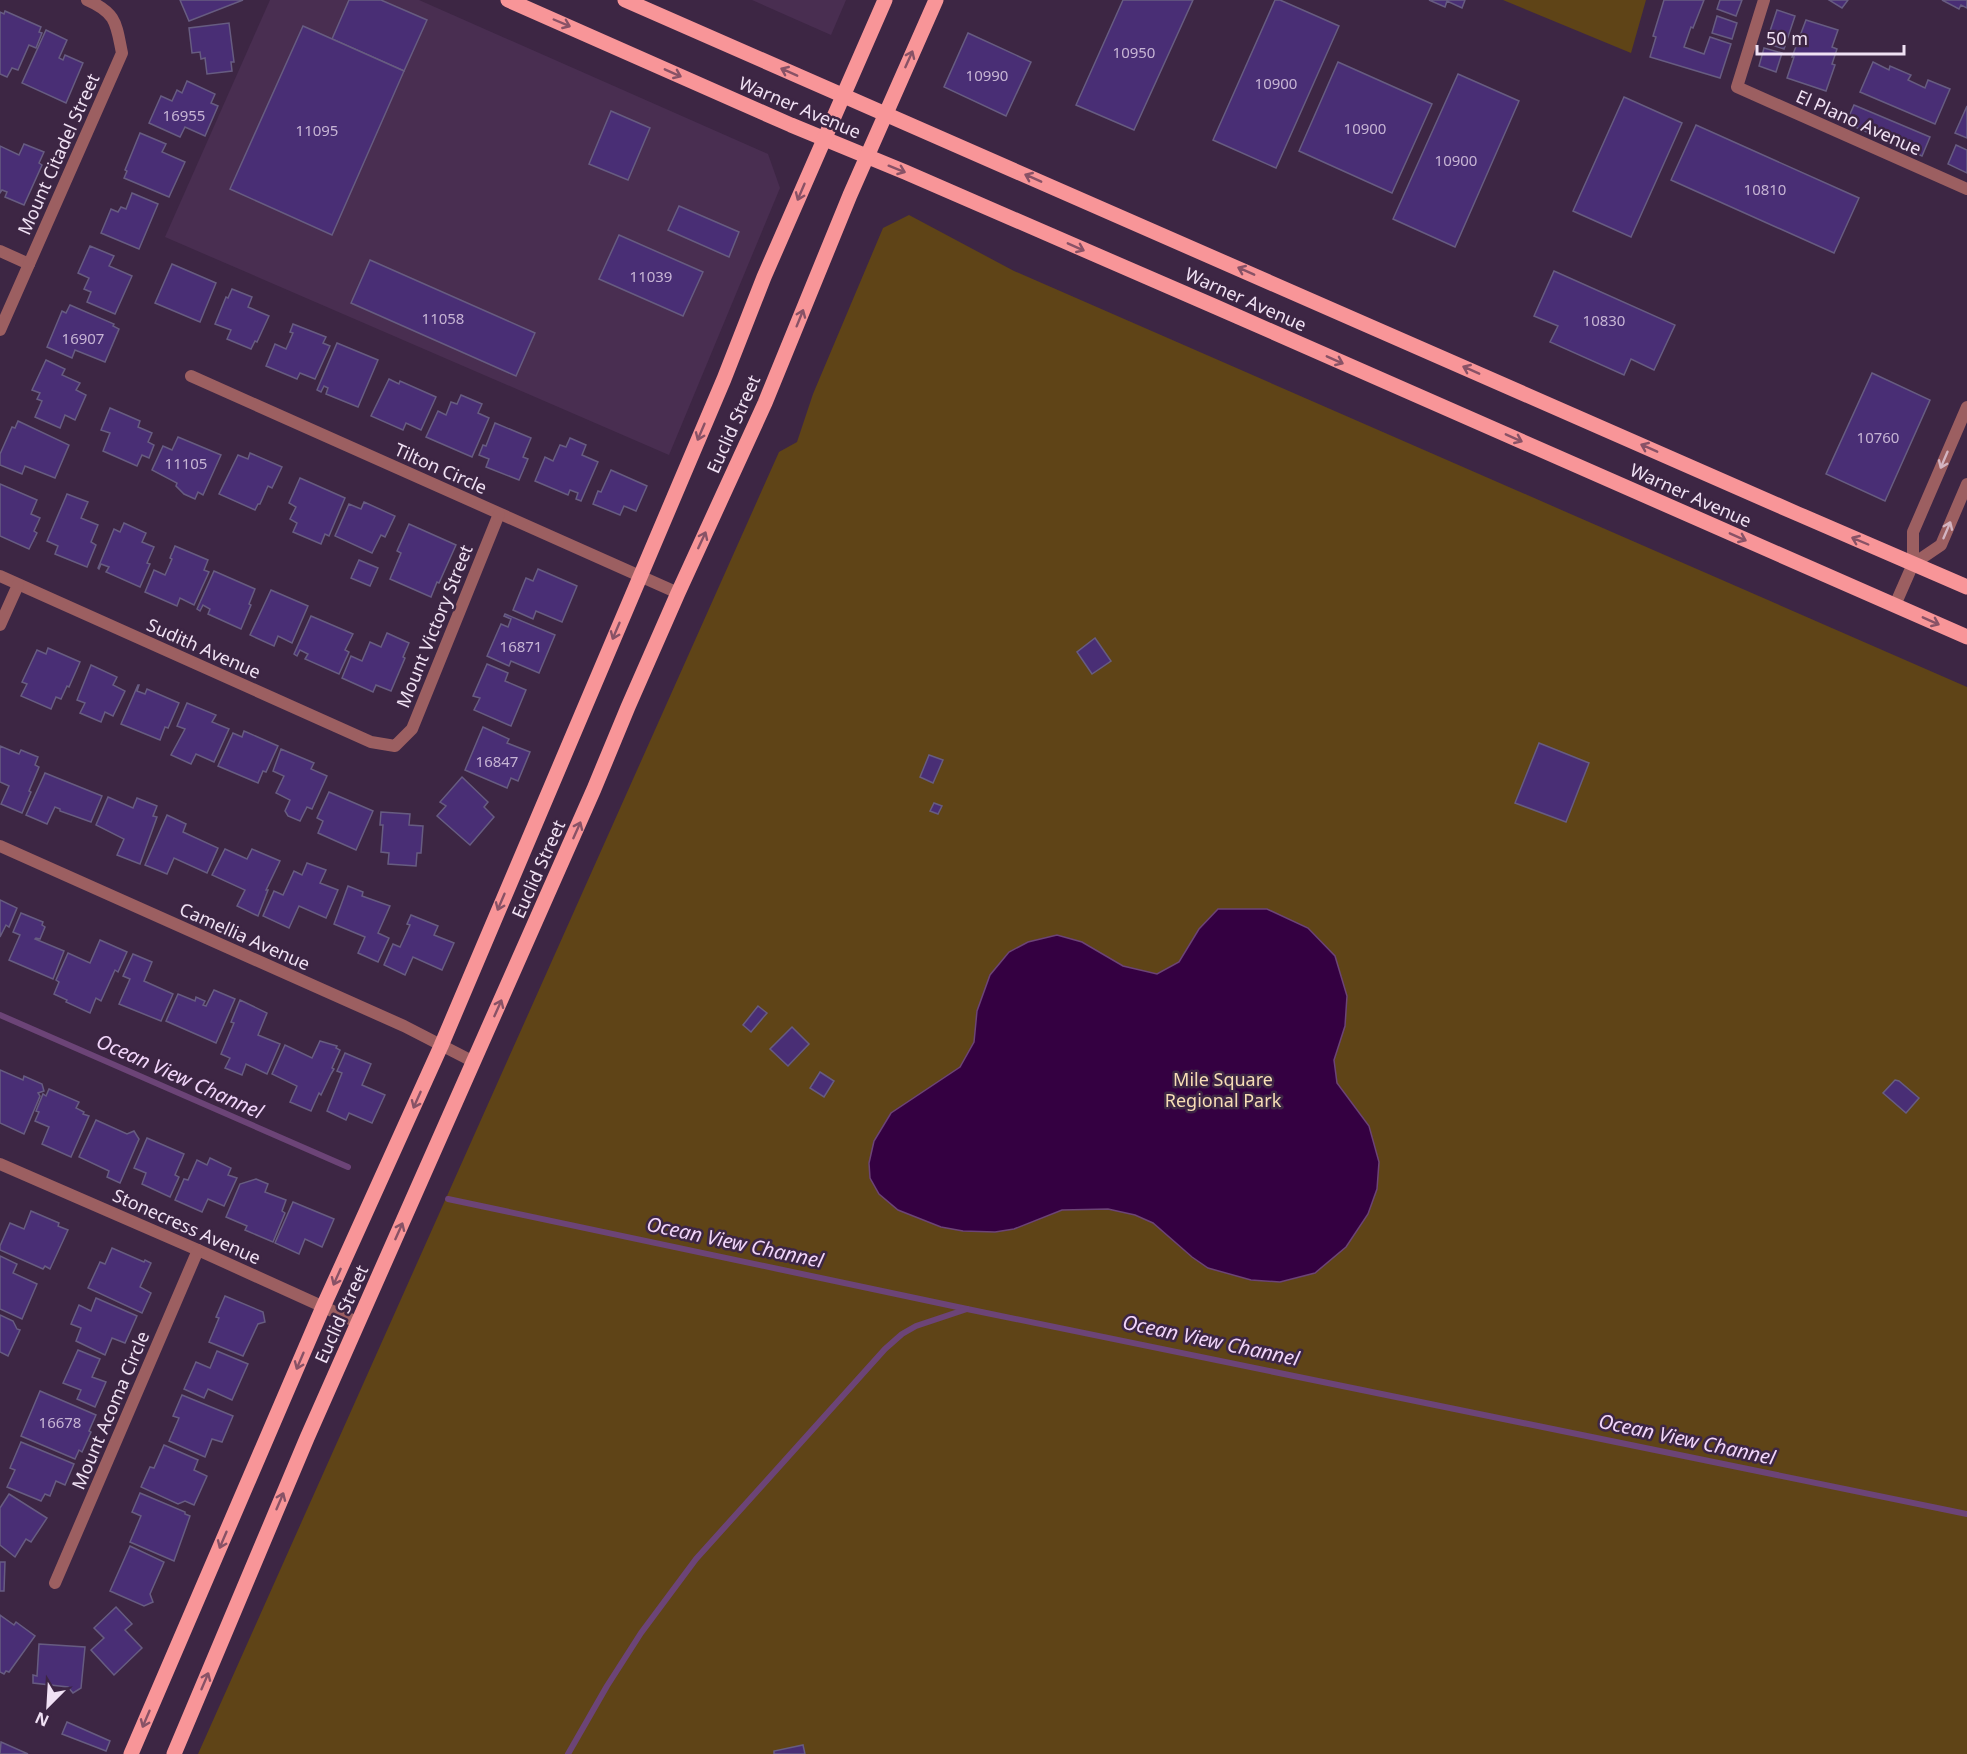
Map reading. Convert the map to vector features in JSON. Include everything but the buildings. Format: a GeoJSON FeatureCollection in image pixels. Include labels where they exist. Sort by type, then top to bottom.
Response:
{"type":"FeatureCollection","features":[{"type":"Feature","properties":{"kind":"main road","name":"Warner Avenue"},"geometry":{"type":"LineString","coordinates":[[508,0],[1216,307],[1967,637]]}},
{"type":"Feature","properties":{"kind":"main road","name":"Warner Avenue"},"geometry":{"type":"LineString","coordinates":[[625,0],[1967,587]]}},
{"type":"Feature","properties":{"kind":"main road","name":"Euclid Street"},"geometry":{"type":"LineString","coordinates":[[131,1754],[323,1307],[441,1046],[824,138],[885,0]]}},
{"type":"Feature","properties":{"kind":"main road","name":"Euclid Street"},"geometry":{"type":"LineString","coordinates":[[174,1754],[307,1438],[594,789],[678,593],[765,403],[885,113],[936,0]]}},
{"type":"Feature","properties":{"kind":"street","name":"Mount Citadel Street"},"geometry":{"type":"LineString","coordinates":[[0,330],[122,53],[116,23],[104,7],[87,0]]}},
{"type":"Feature","properties":{"kind":"street","name":"El Plano Avenue"},"geometry":{"type":"LineString","coordinates":[[1764,0],[1737,87],[1967,189]]}},
{"type":"Feature","properties":{"kind":"street"},"geometry":{"type":"LineString","coordinates":[[0,251],[29,264]]}},
{"type":"Feature","properties":{"kind":"street","name":"Tilton Circle"},"geometry":{"type":"LineString","coordinates":[[190,376],[678,593]]}},
{"type":"Feature","properties":{"kind":"street"},"geometry":{"type":"LineString","coordinates":[[1895,605],[1913,564],[1913,532],[1967,407]]}},
{"type":"Feature","properties":{"kind":"street"},"geometry":{"type":"LineString","coordinates":[[1913,564],[1941,545],[1967,484]]}},
{"type":"Feature","properties":{"kind":"street","name":"Mount Victory Street"},"geometry":{"type":"LineString","coordinates":[[395,746],[412,729],[499,514]]}},
{"type":"Feature","properties":{"kind":"street","name":"Sudith Avenue"},"geometry":{"type":"LineString","coordinates":[[0,576],[371,742],[395,746]]}},
{"type":"Feature","properties":{"kind":"street"},"geometry":{"type":"LineString","coordinates":[[0,625],[18,585]]}},
{"type":"Feature","properties":{"kind":"street","name":"Camellia Avenue"},"geometry":{"type":"LineString","coordinates":[[0,846],[404,1026],[474,1062]]}},
{"type":"Feature","properties":{"kind":"street","name":"Stonecress Avenue"},"geometry":{"type":"LineString","coordinates":[[0,1164],[359,1323]]}},
{"type":"Feature","properties":{"kind":"street","name":"Mount Acoma Circle"},"geometry":{"type":"LineString","coordinates":[[55,1584],[198,1250]]}},
{"type":"Feature","properties":{"kind":"shaded area"},"geometry":{"type":"Polygon","coordinates":[[[270,0],[419,0],[768,154],[780,188],[669,455],[165,237],[270,0]]]}},
{"type":"Feature","properties":{"kind":"shaded area"},"geometry":{"type":"Polygon","coordinates":[[[752,0],[846,0],[831,35],[752,0]]]}},
{"type":"Feature","properties":{"kind":"shaded area"},"geometry":{"type":"Polygon","coordinates":[[[1218,909],[1267,909],[1308,928],[1335,956],[1347,996],[1345,1026],[1334,1060],[1337,1083],[1369,1126],[1379,1162],[1377,1189],[1368,1214],[1346,1247],[1315,1273],[1280,1282],[1251,1280],[1208,1268],[1153,1223],[1135,1215],[1108,1209],[1062,1210],[1014,1229],[995,1232],[963,1231],[941,1227],[898,1210],[879,1194],[870,1178],[869,1163],[874,1141],[891,1113],[960,1067],[974,1042],[977,1011],[990,975],[1009,952],[1028,942],[1057,935],[1082,942],[1123,966],[1157,974],[1179,962],[1199,929],[1218,909]]]}},
{"type":"Feature","properties":{"kind":"green space"},"geometry":{"type":"Polygon","coordinates":[[[1503,0],[1646,0],[1631,53],[1503,0]]]}},
{"type":"Feature","properties":{"kind":"green space","name":"Mile Square Regional Park"},"geometry":{"type":"Polygon","coordinates":[[[909,215],[1014,271],[1967,687],[1967,1754],[198,1754],[779,452],[797,442],[813,394],[883,228],[909,215]]]}},
{"type":"Feature","properties":{"kind":"waterway","name":"Ocean View Channel"},"geometry":{"type":"LineString","coordinates":[[0,1015],[348,1167]]}},
{"type":"Feature","properties":{"kind":"waterway","name":"Ocean View Channel"},"geometry":{"type":"LineString","coordinates":[[448,1199],[967,1309],[1967,1514]]}},
{"type":"Feature","properties":{"kind":"waterway"},"geometry":{"type":"LineString","coordinates":[[568,1754],[641,1633],[696,1559],[885,1349],[902,1334],[916,1326],[967,1309]]}}]}
